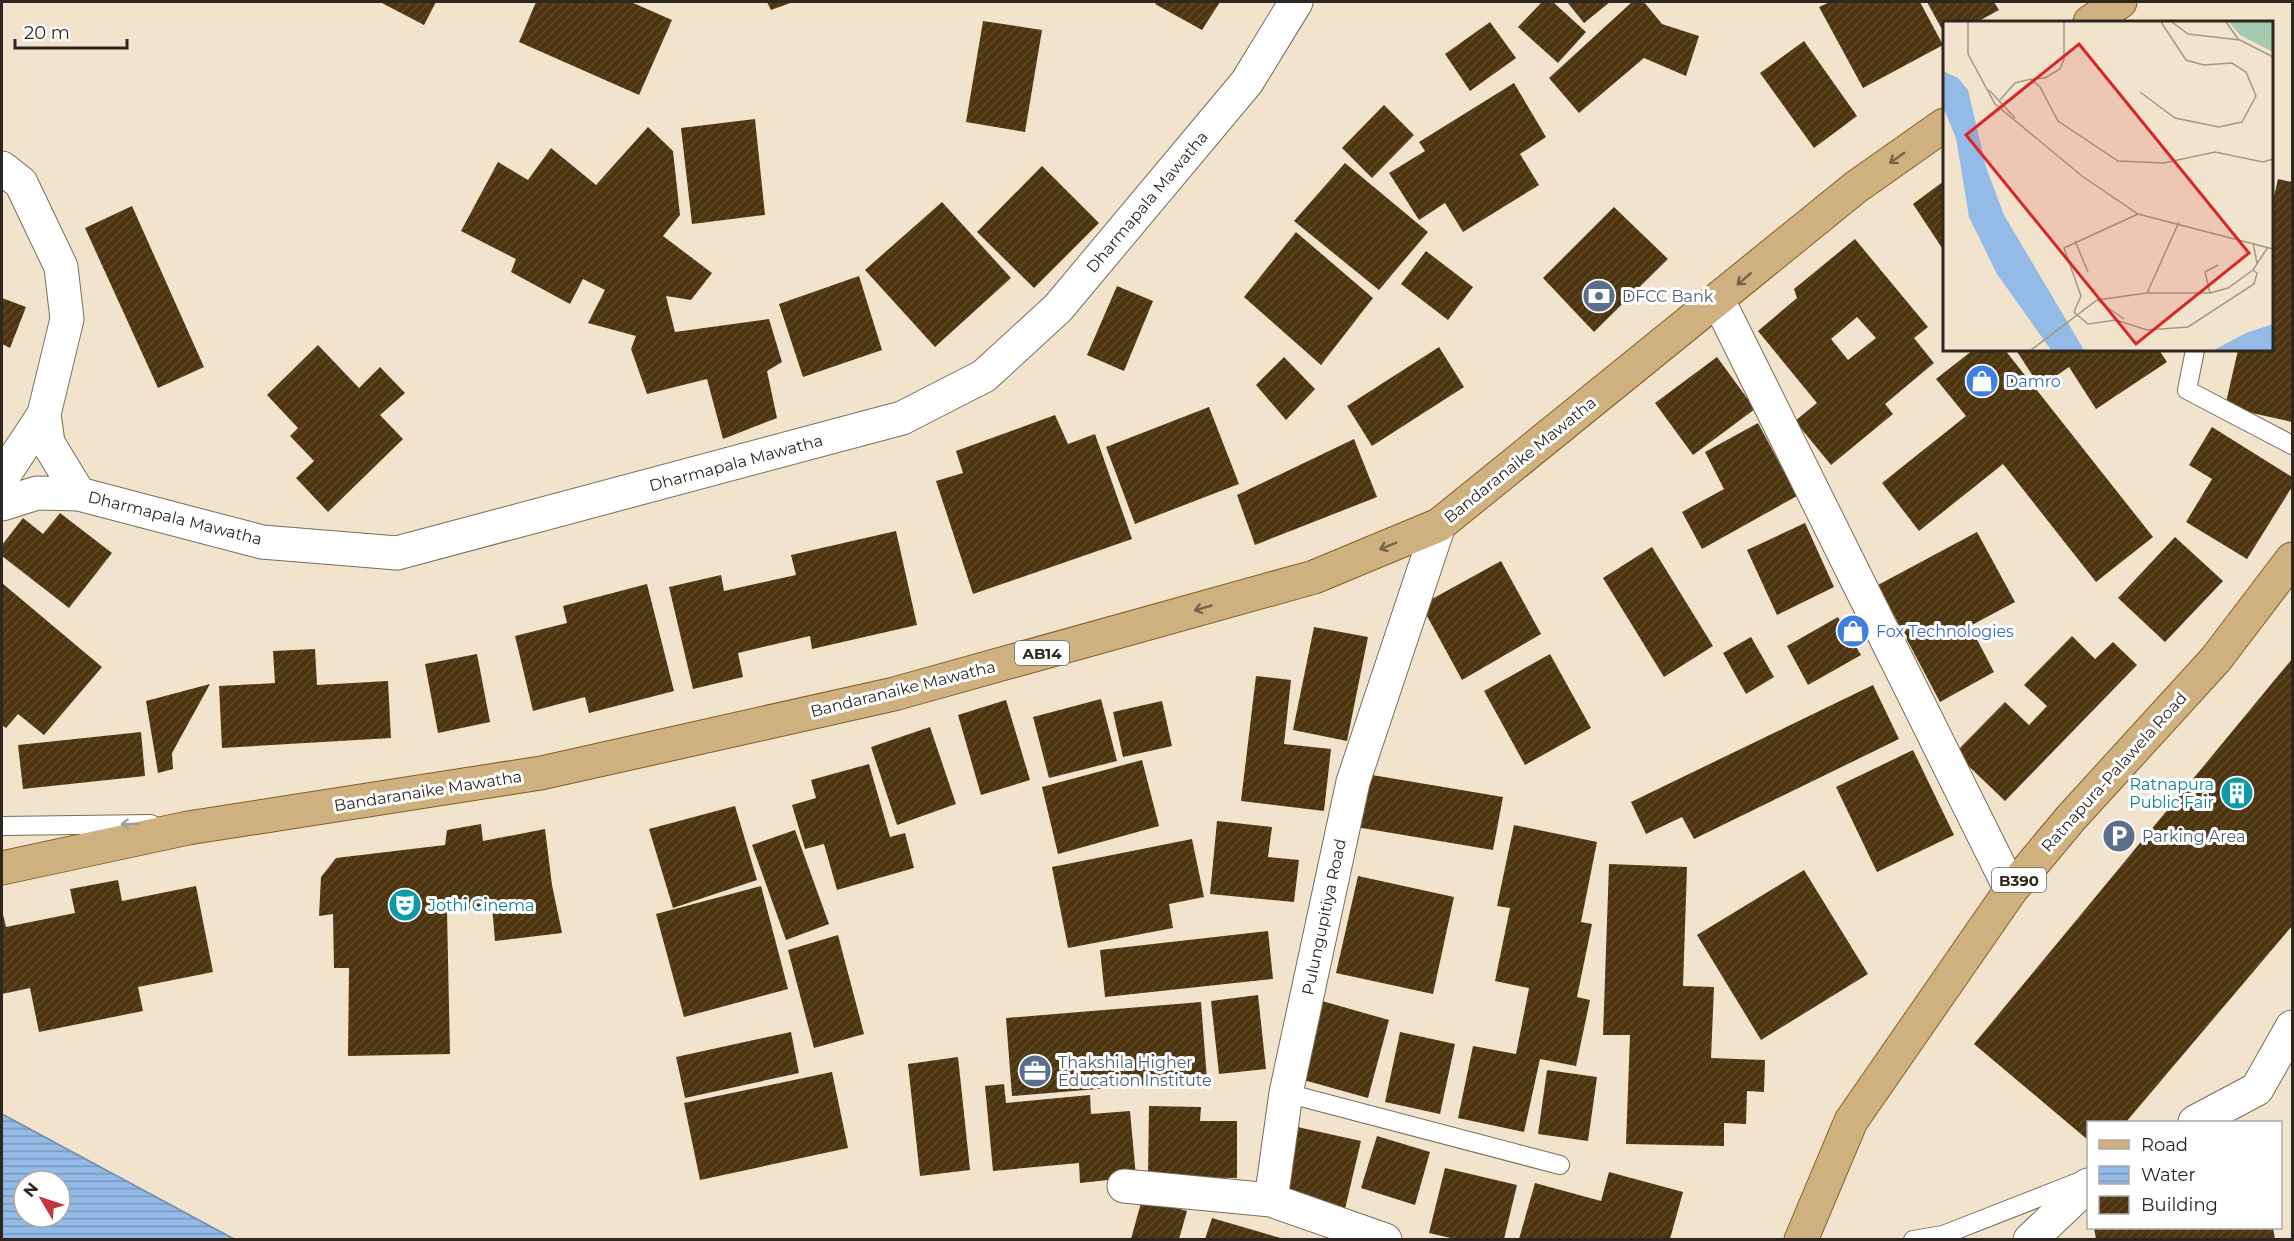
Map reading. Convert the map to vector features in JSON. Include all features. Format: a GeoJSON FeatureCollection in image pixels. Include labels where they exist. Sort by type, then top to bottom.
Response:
{"type":"FeatureCollection","features":[{"type":"Feature","properties":{"kind":"main road"},"geometry":{"type":"LineString","coordinates":[[2092,21],[2120,2]]}},
{"type":"Feature","properties":{"kind":"main road","name":"Bandaranaike Mawatha"},"geometry":{"type":"LineString","coordinates":[[2,867],[188,828],[541,773],[894,694],[1314,577],[1439,525],[1856,187],[1943,125]]}},
{"type":"Feature","properties":{"kind":"main road","name":"Ratnapura-Palawela Road"},"geometry":{"type":"LineString","coordinates":[[1801,1239],[1851,1121],[2011,890],[2070,819],[2216,659],[2292,559]]}},
{"type":"Feature","properties":{"kind":"street","name":"Dharmapala Mawatha"},"geometry":{"type":"LineString","coordinates":[[2,504],[37,493],[79,494],[262,542],[397,553],[902,418],[984,376],[1058,308],[1247,82],[1296,2]]}},
{"type":"Feature","properties":{"kind":"street"},"geometry":{"type":"LineString","coordinates":[[2,168],[21,183],[61,267],[67,319],[44,414],[2,478]]}},
{"type":"Feature","properties":{"kind":"street"},"geometry":{"type":"LineString","coordinates":[[1718,300],[2011,890]]}},
{"type":"Feature","properties":{"kind":"street"},"geometry":{"type":"LineString","coordinates":[[44,414],[48,443],[79,494]]}},
{"type":"Feature","properties":{"kind":"street","name":"Pulungupitiya Road"},"geometry":{"type":"LineString","coordinates":[[1271,1200],[1286,1093],[1353,782],[1439,525]]}},
{"type":"Feature","properties":{"kind":"street"},"geometry":{"type":"LineString","coordinates":[[2197,1121],[2257,1089],[2292,1027]]}},
{"type":"Feature","properties":{"kind":"street"},"geometry":{"type":"LineString","coordinates":[[1124,1186],[1271,1200],[1384,1239]]}},
{"type":"Feature","properties":{"kind":"street"},"geometry":{"type":"LineString","coordinates":[[2030,1239],[2087,1186]]}},
{"type":"Feature","properties":{"kind":"lane"},"geometry":{"type":"LineString","coordinates":[[2195,351],[2187,390],[2292,445]]}},
{"type":"Feature","properties":{"kind":"lane"},"geometry":{"type":"LineString","coordinates":[[2,826],[146,824],[188,828]]}},
{"type":"Feature","properties":{"kind":"lane"},"geometry":{"type":"LineString","coordinates":[[1286,1093],[1560,1165]]}},
{"type":"Feature","properties":{"kind":"lane"},"geometry":{"type":"LineString","coordinates":[[1913,1239],[1943,1235],[2087,1178]]}},
{"type":"Feature","properties":{"kind":"water"},"geometry":{"type":"Polygon","coordinates":[[[2,1114],[234,1239],[2,1239],[2,1114]]]}},
{"type":"Feature","properties":{"kind":"building"},"geometry":{"type":"Polygon","coordinates":[[[380,2],[436,2],[424,25],[380,2]]]}},
{"type":"Feature","properties":{"kind":"building"},"geometry":{"type":"Polygon","coordinates":[[[536,2],[631,2],[672,20],[639,95],[519,42],[536,2]]]}},
{"type":"Feature","properties":{"kind":"building"},"geometry":{"type":"Polygon","coordinates":[[[767,2],[793,2],[771,10],[767,2]]]}},
{"type":"Feature","properties":{"kind":"building"},"geometry":{"type":"Polygon","coordinates":[[[1157,2],[1220,2],[1202,30],[1155,4],[1157,2]]]}},
{"type":"Feature","properties":{"kind":"building"},"geometry":{"type":"Polygon","coordinates":[[[1542,2],[1553,2],[1586,32],[1558,63],[1518,27],[1542,2]]]}},
{"type":"Feature","properties":{"kind":"building"},"geometry":{"type":"Polygon","coordinates":[[[1567,2],[1610,2],[1584,23],[1567,2]]]}},
{"type":"Feature","properties":{"kind":"building"},"geometry":{"type":"Polygon","coordinates":[[[1632,2],[1644,2],[1662,24],[1699,36],[1686,76],[1644,58],[1579,113],[1549,78],[1632,2]]]}},
{"type":"Feature","properties":{"kind":"building"},"geometry":{"type":"Polygon","coordinates":[[[1830,2],[1920,2],[1943,45],[1863,88],[1819,7],[1830,2]]]}},
{"type":"Feature","properties":{"kind":"building"},"geometry":{"type":"Polygon","coordinates":[[[1927,2],[1994,2],[1999,10],[1979,21],[1943,21],[1943,31],[1927,2]]]}},
{"type":"Feature","properties":{"kind":"building"},"geometry":{"type":"Polygon","coordinates":[[[983,21],[1042,30],[1025,132],[966,122],[983,21]]]}},
{"type":"Feature","properties":{"kind":"building"},"geometry":{"type":"Polygon","coordinates":[[[1490,22],[1516,58],[1470,91],[1445,54],[1490,22]]]}},
{"type":"Feature","properties":{"kind":"building"},"geometry":{"type":"Polygon","coordinates":[[[1804,41],[1857,116],[1814,148],[1760,73],[1804,41]]]}},
{"type":"Feature","properties":{"kind":"building"},"geometry":{"type":"Polygon","coordinates":[[[1514,83],[1546,137],[1520,154],[1539,185],[1463,232],[1445,203],[1419,220],[1389,173],[1425,151],[1419,142],[1514,83]]]}},
{"type":"Feature","properties":{"kind":"building"},"geometry":{"type":"Polygon","coordinates":[[[1384,105],[1414,135],[1372,178],[1342,148],[1384,105]]]}},
{"type":"Feature","properties":{"kind":"building"},"geometry":{"type":"Polygon","coordinates":[[[755,119],[765,215],[692,224],[681,128],[755,119]]]}},
{"type":"Feature","properties":{"kind":"building"},"geometry":{"type":"Polygon","coordinates":[[[648,127],[673,151],[680,215],[663,236],[712,273],[691,300],[666,296],[675,332],[769,319],[782,362],[767,371],[777,418],[723,439],[707,379],[647,394],[631,349],[636,336],[588,323],[605,290],[583,279],[570,304],[511,272],[516,259],[461,231],[498,162],[528,180],[551,148],[596,185],[648,127]]]}},
{"type":"Feature","properties":{"kind":"building"},"geometry":{"type":"Polygon","coordinates":[[[1345,163],[1428,232],[1379,290],[1294,221],[1345,163]]]}},
{"type":"Feature","properties":{"kind":"building"},"geometry":{"type":"Polygon","coordinates":[[[1042,166],[1099,223],[1034,288],[977,232],[1042,166]]]}},
{"type":"Feature","properties":{"kind":"building"},"geometry":{"type":"Polygon","coordinates":[[[2278,179],[2292,182],[2292,422],[2225,407],[2238,351],[2273,351],[2273,201],[2278,179]]]}},
{"type":"Feature","properties":{"kind":"building"},"geometry":{"type":"Polygon","coordinates":[[[1943,182],[1943,249],[1913,204],[1943,182]]]}},
{"type":"Feature","properties":{"kind":"building"},"geometry":{"type":"Polygon","coordinates":[[[942,202],[1011,278],[935,347],[865,270],[942,202]]]}},
{"type":"Feature","properties":{"kind":"building"},"geometry":{"type":"Polygon","coordinates":[[[132,206],[204,367],[158,388],[85,228],[132,206]]]}},
{"type":"Feature","properties":{"kind":"building"},"geometry":{"type":"Polygon","coordinates":[[[1614,207],[1668,259],[1594,332],[1543,278],[1614,207]]]}},
{"type":"Feature","properties":{"kind":"building"},"geometry":{"type":"Polygon","coordinates":[[[1296,232],[1373,298],[1321,365],[1244,297],[1296,232]]]}},
{"type":"Feature","properties":{"kind":"building"},"geometry":{"type":"Polygon","coordinates":[[[1855,239],[1928,327],[1914,338],[1934,363],[1885,404],[1893,414],[1831,465],[1795,421],[1817,403],[1758,331],[1797,298],[1794,289],[1855,239]],[[1857,317],[1831,339],[1848,360],[1876,338],[1857,317]]]}},
{"type":"Feature","properties":{"kind":"building"},"geometry":{"type":"Polygon","coordinates":[[[1426,251],[1473,287],[1448,320],[1401,284],[1426,251]]]}},
{"type":"Feature","properties":{"kind":"building"},"geometry":{"type":"Polygon","coordinates":[[[859,276],[882,350],[803,377],[779,304],[859,276]]]}},
{"type":"Feature","properties":{"kind":"building"},"geometry":{"type":"Polygon","coordinates":[[[1117,286],[1153,301],[1124,371],[1087,355],[1117,286]]]}},
{"type":"Feature","properties":{"kind":"building"},"geometry":{"type":"Polygon","coordinates":[[[2,298],[26,307],[10,348],[2,344],[2,298]]]}},
{"type":"Feature","properties":{"kind":"building"},"geometry":{"type":"Polygon","coordinates":[[[318,345],[359,388],[380,367],[405,393],[380,415],[403,439],[328,512],[296,478],[314,461],[290,436],[298,428],[267,395],[318,345]]]}},
{"type":"Feature","properties":{"kind":"building"},"geometry":{"type":"Polygon","coordinates":[[[1439,347],[1464,387],[1372,446],[1347,406],[1439,347]]]}},
{"type":"Feature","properties":{"kind":"building"},"geometry":{"type":"Polygon","coordinates":[[[1972,351],[2006,351],[2153,537],[2096,582],[2003,464],[1919,531],[1882,483],[1966,416],[1936,379],[1972,351]]]}},
{"type":"Feature","properties":{"kind":"building"},"geometry":{"type":"Polygon","coordinates":[[[2017,351],[2160,351],[2167,362],[2096,409],[2069,367],[2040,387],[2017,351]]]}},
{"type":"Feature","properties":{"kind":"building"},"geometry":{"type":"Polygon","coordinates":[[[1284,357],[1315,389],[1286,420],[1256,385],[1284,357]]]}},
{"type":"Feature","properties":{"kind":"building"},"geometry":{"type":"Polygon","coordinates":[[[1717,357],[1755,409],[1693,455],[1655,403],[1717,357]]]}},
{"type":"Feature","properties":{"kind":"building"},"geometry":{"type":"Polygon","coordinates":[[[1209,407],[1239,484],[1135,524],[1106,447],[1209,407]]]}},
{"type":"Feature","properties":{"kind":"building"},"geometry":{"type":"Polygon","coordinates":[[[1055,415],[1068,444],[1095,434],[1132,539],[973,594],[936,481],[963,473],[956,451],[1055,415]]]}},
{"type":"Feature","properties":{"kind":"building"},"geometry":{"type":"Polygon","coordinates":[[[1758,423],[1797,496],[1702,549],[1682,512],[1724,489],[1705,452],[1758,423]]]}},
{"type":"Feature","properties":{"kind":"building"},"geometry":{"type":"Polygon","coordinates":[[[2212,427],[2292,477],[2292,487],[2247,559],[2186,522],[2212,479],[2189,465],[2212,427]]]}},
{"type":"Feature","properties":{"kind":"building"},"geometry":{"type":"Polygon","coordinates":[[[1354,439],[1377,497],[1255,545],[1237,495],[1354,439]]]}},
{"type":"Feature","properties":{"kind":"building"},"geometry":{"type":"Polygon","coordinates":[[[60,513],[112,553],[69,608],[2,556],[2,545],[23,518],[43,534],[60,513]]]}},
{"type":"Feature","properties":{"kind":"building"},"geometry":{"type":"Polygon","coordinates":[[[1805,523],[1834,587],[1777,615],[1747,550],[1805,523]]]}},
{"type":"Feature","properties":{"kind":"building"},"geometry":{"type":"Polygon","coordinates":[[[896,531],[917,625],[812,649],[810,636],[738,653],[743,677],[693,689],[669,587],[721,575],[724,591],[796,575],[791,555],[896,531]]]}},
{"type":"Feature","properties":{"kind":"building"},"geometry":{"type":"Polygon","coordinates":[[[1977,532],[2015,602],[1970,626],[1994,672],[1940,702],[1878,585],[1977,532]]]}},
{"type":"Feature","properties":{"kind":"building"},"geometry":{"type":"Polygon","coordinates":[[[2175,537],[2223,581],[2165,642],[2118,598],[2175,537]]]}},
{"type":"Feature","properties":{"kind":"building"},"geometry":{"type":"Polygon","coordinates":[[[1652,547],[1713,646],[1664,677],[1603,578],[1652,547]]]}},
{"type":"Feature","properties":{"kind":"building"},"geometry":{"type":"Polygon","coordinates":[[[1501,561],[1541,634],[1462,680],[1421,605],[1501,561]]]}},
{"type":"Feature","properties":{"kind":"building"},"geometry":{"type":"Polygon","coordinates":[[[2,583],[102,667],[44,735],[18,714],[6,728],[2,725],[2,583]]]}},
{"type":"Feature","properties":{"kind":"building"},"geometry":{"type":"Polygon","coordinates":[[[647,584],[674,691],[589,713],[585,697],[533,711],[515,636],[567,623],[563,606],[647,584]]]}},
{"type":"Feature","properties":{"kind":"building"},"geometry":{"type":"Polygon","coordinates":[[[1838,617],[1861,655],[1808,685],[1787,646],[1838,617]]]}},
{"type":"Feature","properties":{"kind":"building"},"geometry":{"type":"Polygon","coordinates":[[[1314,627],[1368,637],[1347,741],[1293,730],[1314,627]]]}},
{"type":"Feature","properties":{"kind":"building"},"geometry":{"type":"Polygon","coordinates":[[[2072,636],[2095,659],[2113,642],[2137,665],[2005,801],[1955,753],[2005,702],[2029,725],[2047,706],[2024,685],[2072,636]]]}},
{"type":"Feature","properties":{"kind":"building"},"geometry":{"type":"Polygon","coordinates":[[[1751,637],[1774,677],[1746,694],[1723,653],[1751,637]]]}},
{"type":"Feature","properties":{"kind":"building"},"geometry":{"type":"Polygon","coordinates":[[[315,649],[317,685],[388,681],[391,738],[222,748],[219,686],[275,683],[273,651],[315,649]]]}},
{"type":"Feature","properties":{"kind":"building"},"geometry":{"type":"Polygon","coordinates":[[[477,654],[490,722],[438,733],[425,664],[477,654]]]}},
{"type":"Feature","properties":{"kind":"building"},"geometry":{"type":"Polygon","coordinates":[[[1550,654],[1591,728],[1525,765],[1484,691],[1550,654]]]}},
{"type":"Feature","properties":{"kind":"building","name":"Ratnapura Public Fair"},"geometry":{"type":"Polygon","coordinates":[[[2292,659],[2292,926],[2127,1121],[2087,1121],[2087,1139],[1974,1044],[2292,659]]]}},
{"type":"Feature","properties":{"kind":"building"},"geometry":{"type":"Polygon","coordinates":[[[1256,676],[1291,680],[1284,744],[1331,749],[1324,811],[1241,801],[1256,676]]]}},
{"type":"Feature","properties":{"kind":"building"},"geometry":{"type":"Polygon","coordinates":[[[210,684],[172,753],[173,769],[158,773],[146,701],[210,684]]]}},
{"type":"Feature","properties":{"kind":"building"},"geometry":{"type":"Polygon","coordinates":[[[1873,685],[1899,739],[1694,839],[1682,817],[1646,834],[1631,802],[1873,685]]]}},
{"type":"Feature","properties":{"kind":"building"},"geometry":{"type":"Polygon","coordinates":[[[1101,699],[1117,761],[1049,778],[1033,717],[1101,699]]]}},
{"type":"Feature","properties":{"kind":"building"},"geometry":{"type":"Polygon","coordinates":[[[1006,700],[1030,780],[981,795],[958,715],[1006,700]]]}},
{"type":"Feature","properties":{"kind":"building"},"geometry":{"type":"Polygon","coordinates":[[[1162,701],[1172,746],[1123,757],[1113,712],[1162,701]]]}},
{"type":"Feature","properties":{"kind":"building"},"geometry":{"type":"Polygon","coordinates":[[[930,727],[956,804],[897,825],[871,747],[930,727]]]}},
{"type":"Feature","properties":{"kind":"building"},"geometry":{"type":"Polygon","coordinates":[[[141,732],[145,776],[23,789],[18,745],[141,732]]]}},
{"type":"Feature","properties":{"kind":"building"},"geometry":{"type":"Polygon","coordinates":[[[1913,750],[1954,835],[1877,872],[1836,787],[1913,750]]]}},
{"type":"Feature","properties":{"kind":"building"},"geometry":{"type":"Polygon","coordinates":[[[1142,760],[1159,826],[1058,854],[1042,787],[1142,760]]]}},
{"type":"Feature","properties":{"kind":"building"},"geometry":{"type":"Polygon","coordinates":[[[869,764],[890,837],[905,833],[914,868],[837,890],[824,844],[805,849],[792,805],[816,798],[811,780],[869,764]]]}},
{"type":"Feature","properties":{"kind":"building"},"geometry":{"type":"Polygon","coordinates":[[[1366,774],[1503,797],[1493,850],[1356,827],[1366,774]]]}},
{"type":"Feature","properties":{"kind":"building"},"geometry":{"type":"Polygon","coordinates":[[[735,806],[757,880],[673,908],[649,829],[735,806]]]}},
{"type":"Feature","properties":{"kind":"building"},"geometry":{"type":"Polygon","coordinates":[[[1217,821],[1272,827],[1268,857],[1299,860],[1294,902],[1210,894],[1217,821]]]}},
{"type":"Feature","properties":{"kind":"building"},"geometry":{"type":"Polygon","coordinates":[[[481,824],[483,841],[545,829],[552,885],[562,933],[495,941],[492,906],[447,911],[450,1054],[348,1056],[349,968],[334,968],[333,914],[319,916],[321,877],[336,858],[445,845],[447,830],[481,824]]]}},
{"type":"Feature","properties":{"kind":"building"},"geometry":{"type":"Polygon","coordinates":[[[1514,825],[1597,842],[1581,922],[1592,924],[1577,997],[1590,1000],[1576,1066],[1540,1059],[1524,1132],[1458,1118],[1473,1046],[1516,1054],[1529,988],[1495,981],[1510,908],[1497,906],[1514,825]]]}},
{"type":"Feature","properties":{"kind":"building"},"geometry":{"type":"Polygon","coordinates":[[[795,830],[829,924],[786,940],[752,845],[795,830]]]}},
{"type":"Feature","properties":{"kind":"building"},"geometry":{"type":"Polygon","coordinates":[[[1192,839],[1204,897],[1169,904],[1173,928],[1068,948],[1052,867],[1192,839]]]}},
{"type":"Feature","properties":{"kind":"building"},"geometry":{"type":"Polygon","coordinates":[[[1609,864],[1687,867],[1683,986],[1714,987],[1711,1058],[1765,1060],[1764,1092],[1747,1091],[1746,1124],[1724,1123],[1724,1146],[1626,1144],[1630,1035],[1603,1035],[1609,864]]]}},
{"type":"Feature","properties":{"kind":"building"},"geometry":{"type":"Polygon","coordinates":[[[1804,870],[1868,974],[1761,1040],[1697,935],[1804,870]]]}},
{"type":"Feature","properties":{"kind":"building"},"geometry":{"type":"Polygon","coordinates":[[[1358,876],[1454,897],[1433,994],[1336,973],[1358,876]]]}},
{"type":"Feature","properties":{"kind":"building"},"geometry":{"type":"Polygon","coordinates":[[[118,880],[122,901],[196,886],[213,972],[138,987],[143,1011],[39,1032],[30,988],[2,994],[2,910],[6,927],[75,913],[70,889],[118,880]]]}},
{"type":"Feature","properties":{"kind":"building"},"geometry":{"type":"Polygon","coordinates":[[[761,886],[788,989],[684,1017],[656,914],[761,886]]]}},
{"type":"Feature","properties":{"kind":"building"},"geometry":{"type":"Polygon","coordinates":[[[1268,931],[1273,979],[1105,997],[1100,950],[1268,931]]]}},
{"type":"Feature","properties":{"kind":"building"},"geometry":{"type":"Polygon","coordinates":[[[838,935],[864,1034],[814,1048],[788,950],[838,935]]]}},
{"type":"Feature","properties":{"kind":"building"},"geometry":{"type":"Polygon","coordinates":[[[1258,995],[1266,1069],[1219,1074],[1211,1001],[1258,995]]]}},
{"type":"Feature","properties":{"kind":"building"},"geometry":{"type":"Polygon","coordinates":[[[1322,1001],[1389,1020],[1368,1098],[1300,1079],[1322,1001]]]}},
{"type":"Feature","properties":{"kind":"building"},"geometry":{"type":"Polygon","coordinates":[[[1201,1002],[1207,1080],[1012,1096],[1006,1018],[1201,1002]]]}},
{"type":"Feature","properties":{"kind":"building"},"geometry":{"type":"Polygon","coordinates":[[[791,1032],[799,1073],[685,1098],[676,1057],[791,1032]]]}},
{"type":"Feature","properties":{"kind":"building"},"geometry":{"type":"Polygon","coordinates":[[[1400,1032],[1455,1044],[1440,1114],[1385,1102],[1400,1032]]]}},
{"type":"Feature","properties":{"kind":"building"},"geometry":{"type":"Polygon","coordinates":[[[958,1057],[970,1170],[920,1176],[908,1064],[958,1057]]]}},
{"type":"Feature","properties":{"kind":"building"},"geometry":{"type":"Polygon","coordinates":[[[1547,1070],[1597,1077],[1588,1141],[1538,1134],[1547,1070]]]}},
{"type":"Feature","properties":{"kind":"building"},"geometry":{"type":"Polygon","coordinates":[[[832,1072],[848,1148],[700,1180],[684,1103],[832,1072]]]}},
{"type":"Feature","properties":{"kind":"building"},"geometry":{"type":"Polygon","coordinates":[[[1004,1084],[1006,1103],[1090,1095],[1091,1114],[1130,1111],[1136,1177],[1080,1183],[1079,1163],[993,1171],[985,1086],[1004,1084]]]}},
{"type":"Feature","properties":{"kind":"building"},"geometry":{"type":"Polygon","coordinates":[[[1149,1106],[1201,1107],[1200,1121],[1237,1121],[1237,1178],[1148,1177],[1149,1106]]]}},
{"type":"Feature","properties":{"kind":"building"},"geometry":{"type":"Polygon","coordinates":[[[1293,1126],[1361,1141],[1345,1209],[1278,1194],[1293,1126]]]}},
{"type":"Feature","properties":{"kind":"building"},"geometry":{"type":"Polygon","coordinates":[[[1377,1136],[1430,1152],[1415,1205],[1361,1188],[1377,1136]]]}},
{"type":"Feature","properties":{"kind":"building"},"geometry":{"type":"Polygon","coordinates":[[[1445,1168],[1517,1185],[1504,1239],[1455,1239],[1429,1233],[1445,1168]]]}},
{"type":"Feature","properties":{"kind":"building"},"geometry":{"type":"Polygon","coordinates":[[[1609,1172],[1683,1192],[1670,1239],[1519,1239],[1535,1183],[1601,1201],[1609,1172]]]}},
{"type":"Feature","properties":{"kind":"building"},"geometry":{"type":"Polygon","coordinates":[[[1142,1199],[1187,1211],[1179,1239],[1131,1239],[1142,1199]]]}},
{"type":"Feature","properties":{"kind":"building"},"geometry":{"type":"Polygon","coordinates":[[[1212,1218],[1284,1239],[1205,1239],[1212,1218]]]}},
{"type":"Feature","properties":{"kind":"building"},"geometry":{"type":"Polygon","coordinates":[[[2094,1229],[2273,1229],[2275,1239],[2096,1239],[2094,1229]]]}},
{"type":"Feature","properties":{"kind":"place","name":"DFCC Bank"},"geometry":{"type":"Point","coordinates":[1599,296]}},
{"type":"Feature","properties":{"kind":"place","name":"Damro"},"geometry":{"type":"Point","coordinates":[1982,381]}},
{"type":"Feature","properties":{"kind":"place","name":"Fox Technologies"},"geometry":{"type":"Point","coordinates":[1853,631]}},
{"type":"Feature","properties":{"kind":"place","name":"Ratnapura Public Fair"},"geometry":{"type":"Point","coordinates":[2237,793]}},
{"type":"Feature","properties":{"kind":"place","name":"Parking Area"},"geometry":{"type":"Point","coordinates":[2119,836]}},
{"type":"Feature","properties":{"kind":"place","name":"Jothi Cinema"},"geometry":{"type":"Point","coordinates":[405,905]}},
{"type":"Feature","properties":{"kind":"place","name":"Thakshila Higher Education Institute"},"geometry":{"type":"Point","coordinates":[1035,1071]}}]}
